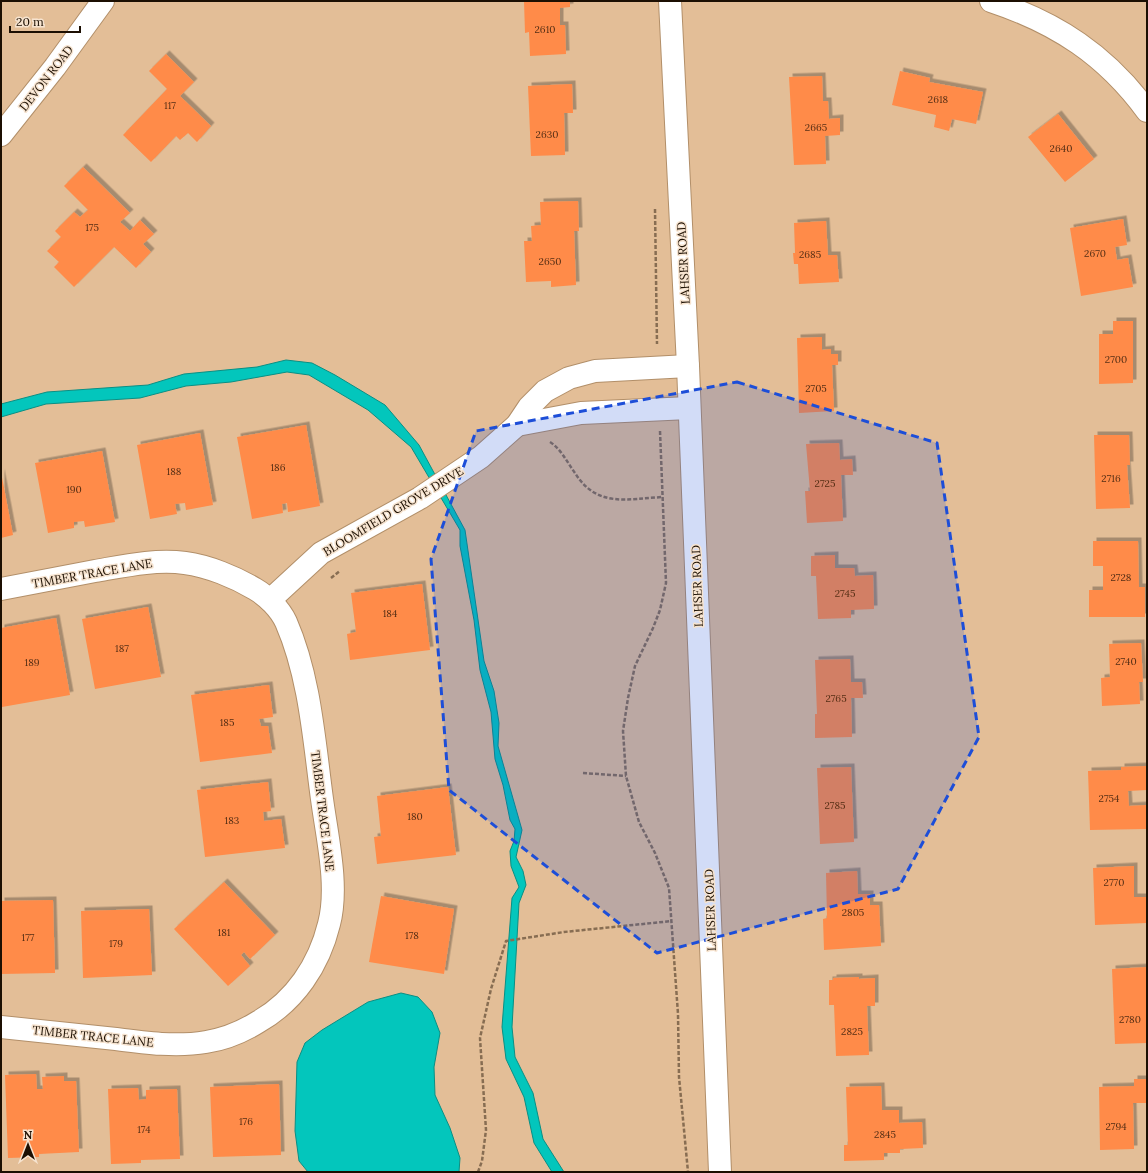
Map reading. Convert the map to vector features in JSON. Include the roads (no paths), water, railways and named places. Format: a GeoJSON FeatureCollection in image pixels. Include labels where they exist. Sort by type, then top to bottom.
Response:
{"type":"FeatureCollection","features":[{"type":"Feature","properties":{"kind":"street","name":"DEVON ROAD"},"geometry":{"type":"LineString","coordinates":[[1,134],[55,67],[103,1]]}},
{"type":"Feature","properties":{"kind":"street","name":"LAHSER ROAD"},"geometry":{"type":"LineString","coordinates":[[670,1],[688,366],[720,1172]]}},
{"type":"Feature","properties":{"kind":"street"},"geometry":{"type":"LineString","coordinates":[[991,1],[1027,15],[1074,39],[1108,66],[1135,95],[1147,111]]}},
{"type":"Feature","properties":{"kind":"street","name":"BLOOMFIELD GROVE DRIVE"},"geometry":{"type":"LineString","coordinates":[[270,600],[321,553],[420,498],[466,468],[517,425],[529,407],[544,391],[569,378],[595,371],[688,366]]}},
{"type":"Feature","properties":{"kind":"street","name":"BLOOMFIELD GROVE DRIVE"},"geometry":{"type":"LineString","coordinates":[[517,425],[581,413],[689,408]]}},
{"type":"Feature","properties":{"kind":"street","name":"TIMBER TRACE LANE"},"geometry":{"type":"LineString","coordinates":[[1,589],[151,562],[185,563],[212,570],[236,579],[256,589],[270,600],[285,620],[304,679],[330,857],[332,893],[330,920],[324,944],[312,969],[302,985],[284,1004],[260,1021],[234,1035],[206,1042],[176,1044],[138,1042],[1,1028]]}},
{"type":"Feature","properties":{"kind":"water"},"geometry":{"type":"Polygon","coordinates":[[[286,360],[312,363],[385,405],[419,445],[465,530],[484,661],[494,691],[499,723],[498,746],[522,830],[516,857],[523,871],[526,885],[519,903],[512,1027],[515,1057],[533,1093],[543,1139],[564,1172],[552,1172],[534,1143],[524,1097],[506,1059],[502,1027],[512,898],[519,887],[511,866],[510,851],[514,841],[515,829],[510,820],[503,785],[495,759],[491,712],[480,670],[474,620],[460,546],[460,530],[411,447],[368,410],[309,375],[287,372],[231,382],[186,386],[140,398],[46,404],[1,417],[1,404],[47,392],[148,385],[184,374],[257,367],[286,360]]]}},
{"type":"Feature","properties":{"kind":"water"},"geometry":{"type":"Polygon","coordinates":[[[401,993],[418,997],[432,1012],[440,1033],[434,1067],[435,1095],[450,1128],[460,1158],[459,1172],[308,1172],[299,1161],[295,1131],[297,1062],[305,1043],[322,1030],[368,1002],[401,993]]]}}]}
